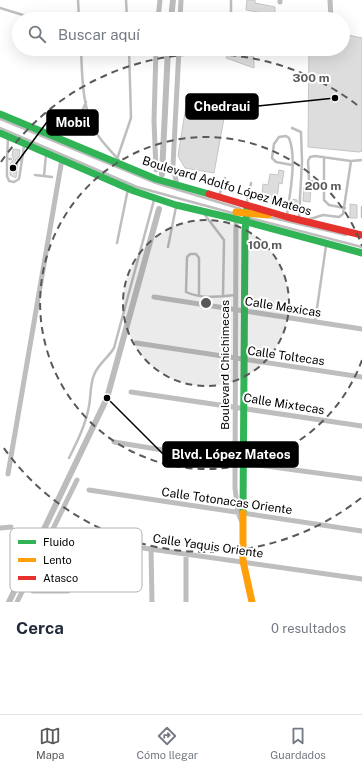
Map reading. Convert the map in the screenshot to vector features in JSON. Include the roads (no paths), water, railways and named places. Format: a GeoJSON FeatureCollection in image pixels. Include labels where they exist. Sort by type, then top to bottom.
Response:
{"type":"FeatureCollection","features":[{"type":"Feature","properties":{"kind":"main road","name":"Boulevard Adolfo López Mateos"},"geometry":{"type":"LineString","coordinates":[[0,114],[123,166],[177,186],[219,197],[237,211],[326,243],[362,253]]}},
{"type":"Feature","properties":{"kind":"main road","name":"Boulevard Adolfo López Mateos"},"geometry":{"type":"LineString","coordinates":[[0,133],[128,189],[176,205],[203,212],[237,211],[246,214],[275,213],[362,235]]}},
{"type":"Feature","properties":{"kind":"main road"},"geometry":{"type":"LineString","coordinates":[[246,214],[259,215],[275,213]]}},
{"type":"Feature","properties":{"kind":"main road","name":"Boulevard Chichimecas"},"geometry":{"type":"LineString","coordinates":[[246,214],[244,408],[239,462],[241,514],[243,526],[243,561],[252,602]]}},
{"type":"Feature","properties":{"kind":"street"},"geometry":{"type":"LineString","coordinates":[[159,12],[160,0]]}},
{"type":"Feature","properties":{"kind":"street"},"geometry":{"type":"LineString","coordinates":[[180,12],[181,0]]}},
{"type":"Feature","properties":{"kind":"street"},"geometry":{"type":"LineString","coordinates":[[330,0],[331,12]]}},
{"type":"Feature","properties":{"kind":"street"},"geometry":{"type":"LineString","coordinates":[[156,56],[154,120],[156,170]]}},
{"type":"Feature","properties":{"kind":"street"},"geometry":{"type":"LineString","coordinates":[[177,186],[173,165],[179,56]]}},
{"type":"Feature","properties":{"kind":"street"},"geometry":{"type":"LineString","coordinates":[[8,474],[62,159]]}},
{"type":"Feature","properties":{"kind":"street","name":"Boulevard Chichimecas"},"geometry":{"type":"LineString","coordinates":[[237,211],[236,406],[239,462]]}},
{"type":"Feature","properties":{"kind":"street","name":"Calle Mexicas"},"geometry":{"type":"LineString","coordinates":[[154,297],[362,329]]}},
{"type":"Feature","properties":{"kind":"street","name":"Calle Toltecas"},"geometry":{"type":"LineString","coordinates":[[136,343],[245,361],[362,377]]}},
{"type":"Feature","properties":{"kind":"street","name":"Calle Mixtecas"},"geometry":{"type":"LineString","coordinates":[[131,392],[236,406],[362,426]]}},
{"type":"Feature","properties":{"kind":"street"},"geometry":{"type":"LineString","coordinates":[[114,442],[239,462],[362,479]]}},
{"type":"Feature","properties":{"kind":"street"},"geometry":{"type":"LineString","coordinates":[[54,528],[77,480]]}},
{"type":"Feature","properties":{"kind":"street","name":"Calle Totonacas Oriente"},"geometry":{"type":"LineString","coordinates":[[89,490],[362,531]]}},
{"type":"Feature","properties":{"kind":"street"},"geometry":{"type":"LineString","coordinates":[[0,528],[11,528]]}},
{"type":"Feature","properties":{"kind":"street","name":"Calle Yaquis Oriente"},"geometry":{"type":"LineString","coordinates":[[142,547],[362,579]]}},
{"type":"Feature","properties":{"kind":"street"},"geometry":{"type":"LineString","coordinates":[[151,548],[152,602]]}},
{"type":"Feature","properties":{"kind":"street"},"geometry":{"type":"LineString","coordinates":[[186,554],[186,602]]}},
{"type":"Feature","properties":{"kind":"street"},"geometry":{"type":"LineString","coordinates":[[17,602],[22,592]]}},
{"type":"Feature","properties":{"kind":"lane"},"geometry":{"type":"LineString","coordinates":[[78,0],[79,12]]}},
{"type":"Feature","properties":{"kind":"lane"},"geometry":{"type":"LineString","coordinates":[[126,0],[127,12]]}},
{"type":"Feature","properties":{"kind":"lane"},"geometry":{"type":"LineString","coordinates":[[231,0],[231,12]]}},
{"type":"Feature","properties":{"kind":"lane"},"geometry":{"type":"LineString","coordinates":[[0,8],[13,12]]}},
{"type":"Feature","properties":{"kind":"lane"},"geometry":{"type":"LineString","coordinates":[[82,56],[89,118],[99,136],[123,166]]}},
{"type":"Feature","properties":{"kind":"lane"},"geometry":{"type":"LineString","coordinates":[[117,158],[132,118],[129,56]]}},
{"type":"Feature","properties":{"kind":"lane"},"geometry":{"type":"LineString","coordinates":[[50,135],[68,127],[80,117],[86,102]]}},
{"type":"Feature","properties":{"kind":"lane"},"geometry":{"type":"LineString","coordinates":[[0,119],[156,183],[237,211]]}},
{"type":"Feature","properties":{"kind":"lane"},"geometry":{"type":"LineString","coordinates":[[0,128],[137,187],[237,211]]}},
{"type":"Feature","properties":{"kind":"lane"},"geometry":{"type":"LineString","coordinates":[[292,128],[301,132],[301,220],[323,215],[342,216],[345,208],[351,161]]}},
{"type":"Feature","properties":{"kind":"lane"},"geometry":{"type":"LineString","coordinates":[[287,217],[292,165],[289,138],[286,136],[279,137],[274,144],[272,158],[276,162],[292,165]]}},
{"type":"Feature","properties":{"kind":"lane"},"geometry":{"type":"LineString","coordinates":[[9,137],[7,159],[7,176],[9,181],[14,182],[19,178],[20,160],[25,144]]}},
{"type":"Feature","properties":{"kind":"lane"},"geometry":{"type":"LineString","coordinates":[[44,176],[47,153]]}},
{"type":"Feature","properties":{"kind":"lane"},"geometry":{"type":"LineString","coordinates":[[323,186],[309,180],[308,161],[312,156],[351,161],[362,160]]}},
{"type":"Feature","properties":{"kind":"lane"},"geometry":{"type":"LineString","coordinates":[[324,157],[323,186],[326,203],[345,208]]}},
{"type":"Feature","properties":{"kind":"lane"},"geometry":{"type":"LineString","coordinates":[[36,175],[52,177]]}},
{"type":"Feature","properties":{"kind":"lane"},"geometry":{"type":"LineString","coordinates":[[219,197],[225,178]]}},
{"type":"Feature","properties":{"kind":"lane"},"geometry":{"type":"LineString","coordinates":[[251,183],[246,214],[362,247]]}},
{"type":"Feature","properties":{"kind":"lane"},"geometry":{"type":"LineString","coordinates":[[117,243],[128,189]]}},
{"type":"Feature","properties":{"kind":"lane"},"geometry":{"type":"LineString","coordinates":[[69,458],[80,434],[89,407],[92,377],[96,369],[109,356],[114,348],[155,198]]}},
{"type":"Feature","properties":{"kind":"lane"},"geometry":{"type":"LineString","coordinates":[[168,247],[176,205]]}},
{"type":"Feature","properties":{"kind":"lane"},"geometry":{"type":"LineString","coordinates":[[362,208],[362,217]]}},
{"type":"Feature","properties":{"kind":"lane"},"geometry":{"type":"LineString","coordinates":[[203,212],[224,240],[223,296]]}},
{"type":"Feature","properties":{"kind":"lane"},"geometry":{"type":"LineString","coordinates":[[259,215],[362,239]]}},
{"type":"Feature","properties":{"kind":"lane"},"geometry":{"type":"LineString","coordinates":[[315,322],[326,243]]}},
{"type":"Feature","properties":{"kind":"lane"},"geometry":{"type":"LineString","coordinates":[[198,295],[198,256],[196,254],[190,254],[187,257],[186,291],[188,293],[198,295],[236,295]]}},
{"type":"Feature","properties":{"kind":"waterway"},"geometry":{"type":"LineString","coordinates":[[172,12],[173,0]]}},
{"type":"Feature","properties":{"kind":"waterway"},"geometry":{"type":"LineString","coordinates":[[162,174],[168,56]]}},
{"type":"Feature","properties":{"kind":"waterway"},"geometry":{"type":"LineString","coordinates":[[45,528],[107,398],[159,209]]}},
{"type":"Feature","properties":{"kind":"waterway"},"geometry":{"type":"LineString","coordinates":[[9,602],[14,592]]}},
{"type":"Feature","properties":{"kind":"place","name":"Chedraui"},"geometry":{"type":"Point","coordinates":[335,98]}},
{"type":"Feature","properties":{"kind":"place","name":"Mobil"},"geometry":{"type":"Point","coordinates":[13,168]}},
{"type":"Feature","properties":{"kind":"place","name":"Blvd. López Mateos"},"geometry":{"type":"Point","coordinates":[107,398]}}]}
